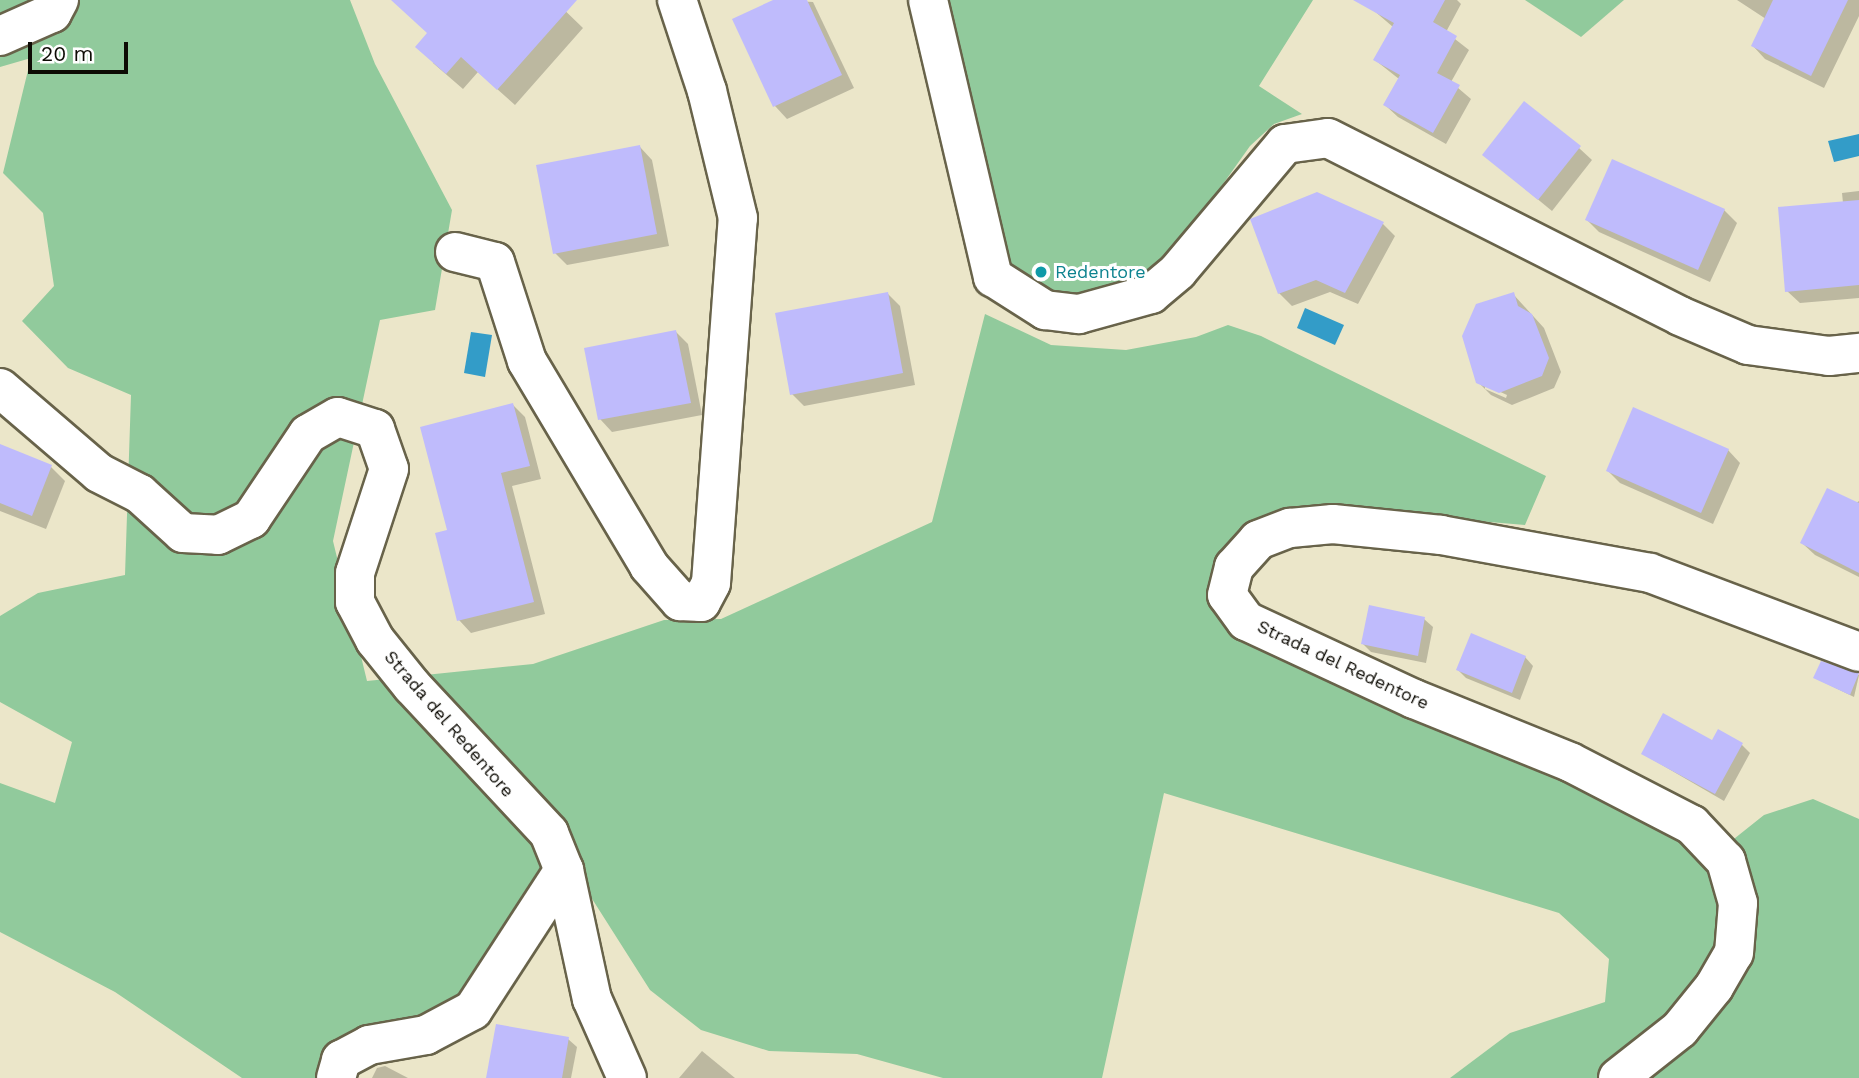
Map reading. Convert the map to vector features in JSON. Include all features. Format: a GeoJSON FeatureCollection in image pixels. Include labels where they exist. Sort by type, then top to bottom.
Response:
{"type":"FeatureCollection","features":[{"type":"Feature","properties":{"kind":"street"},"geometry":{"type":"LineString","coordinates":[[0,36],[52,13],[59,0]]}},
{"type":"Feature","properties":{"kind":"street"},"geometry":{"type":"LineString","coordinates":[[455,252],[495,262],[527,361],[649,566],[680,601],[701,602],[711,583],[738,218],[708,91],[677,0]]}},
{"type":"Feature","properties":{"kind":"street"},"geometry":{"type":"LineString","coordinates":[[928,0],[993,277],[1045,310],[1079,314],[1151,294],[1178,271],[1285,144],[1328,138],[1680,316],[1748,345],[1829,355],[1859,353]]}},
{"type":"Feature","properties":{"kind":"street","name":"Strada del Redentore"},"geometry":{"type":"LineString","coordinates":[[0,388],[99,473],[140,494],[183,533],[218,535],[251,519],[307,434],[338,417],[375,429],[389,468],[355,573],[355,602],[375,639],[412,686],[549,833],[564,870],[592,999],[627,1078]]}},
{"type":"Feature","properties":{"kind":"street","name":"Strada del Redentore"},"geometry":{"type":"LineString","coordinates":[[1618,1078],[1680,1029],[1714,988],[1734,953],[1738,903],[1727,861],[1692,825],[1570,762],[1414,699],[1246,621],[1227,595],[1234,567],[1258,540],[1290,528],[1333,524],[1441,535],[1650,573],[1859,652]]}},
{"type":"Feature","properties":{"kind":"street"},"geometry":{"type":"LineString","coordinates":[[336,1078],[341,1060],[369,1045],[426,1035],[473,1010],[564,870]]}},
{"type":"Feature","properties":{"kind":"green space"},"geometry":{"type":"Polygon","coordinates":[[[0,0],[350,0],[375,64],[452,210],[435,310],[380,320],[333,541],[367,681],[533,664],[664,620],[721,619],[932,522],[985,314],[1051,345],[1126,350],[1196,337],[1228,325],[1261,336],[1546,476],[1525,525],[1325,508],[1211,604],[1389,709],[1612,802],[1678,837],[1705,862],[1764,815],[1813,799],[1859,819],[1859,1078],[1450,1078],[1510,1033],[1605,1002],[1609,959],[1559,913],[1164,793],[1102,1078],[943,1078],[857,1054],[769,1051],[701,1030],[650,990],[575,872],[548,879],[466,998],[323,1078],[242,1078],[115,992],[0,932],[0,783],[55,803],[72,742],[0,702],[0,616],[38,593],[125,575],[131,395],[68,368],[22,321],[54,286],[43,213],[3,173],[31,58],[0,67],[0,0]]]}},
{"type":"Feature","properties":{"kind":"green space"},"geometry":{"type":"Polygon","coordinates":[[[942,0],[1313,0],[1259,86],[1302,114],[1274,124],[1250,146],[1169,260],[1134,292],[1063,306],[999,265],[942,0]]]}},
{"type":"Feature","properties":{"kind":"green space"},"geometry":{"type":"Polygon","coordinates":[[[1525,0],[1624,0],[1581,37],[1525,0]]]}},
{"type":"Feature","properties":{"kind":"water"},"geometry":{"type":"Polygon","coordinates":[[[1859,134],[1859,156],[1834,162],[1828,141],[1859,134]]]}},
{"type":"Feature","properties":{"kind":"water"},"geometry":{"type":"Polygon","coordinates":[[[1305,308],[1344,325],[1335,345],[1297,328],[1305,308]]]}},
{"type":"Feature","properties":{"kind":"water"},"geometry":{"type":"Polygon","coordinates":[[[471,332],[492,335],[485,377],[464,373],[471,332]]]}},
{"type":"Feature","properties":{"kind":"building"},"geometry":{"type":"Polygon","coordinates":[[[391,0],[577,0],[497,90],[461,57],[446,74],[415,47],[427,33],[391,0]]]}},
{"type":"Feature","properties":{"kind":"building"},"geometry":{"type":"Polygon","coordinates":[[[773,0],[807,0],[842,75],[773,107],[732,19],[773,0]]]}},
{"type":"Feature","properties":{"kind":"building"},"geometry":{"type":"Polygon","coordinates":[[[1353,0],[1445,0],[1433,22],[1457,36],[1437,73],[1460,85],[1433,133],[1383,105],[1400,75],[1373,60],[1394,23],[1353,0]]]}},
{"type":"Feature","properties":{"kind":"building"},"geometry":{"type":"Polygon","coordinates":[[[1773,0],[1848,0],[1811,76],[1751,46],[1773,0]]]}},
{"type":"Feature","properties":{"kind":"building"},"geometry":{"type":"Polygon","coordinates":[[[1524,101],[1581,146],[1538,200],[1482,155],[1524,101]]]}},
{"type":"Feature","properties":{"kind":"building"},"geometry":{"type":"Polygon","coordinates":[[[640,145],[657,234],[553,254],[536,165],[640,145]]]}},
{"type":"Feature","properties":{"kind":"building"},"geometry":{"type":"Polygon","coordinates":[[[1612,159],[1725,209],[1698,270],[1585,220],[1612,159]]]}},
{"type":"Feature","properties":{"kind":"building"},"geometry":{"type":"Polygon","coordinates":[[[1317,192],[1384,222],[1345,293],[1316,280],[1278,294],[1250,219],[1317,192]]]}},
{"type":"Feature","properties":{"kind":"building"},"geometry":{"type":"Polygon","coordinates":[[[1859,200],[1859,285],[1785,292],[1778,207],[1859,200]]]}},
{"type":"Feature","properties":{"kind":"building"},"geometry":{"type":"Polygon","coordinates":[[[888,292],[903,373],[790,395],[775,313],[888,292]]]}},
{"type":"Feature","properties":{"kind":"building"},"geometry":{"type":"Polygon","coordinates":[[[1514,292],[1518,306],[1532,314],[1549,358],[1542,376],[1499,393],[1476,383],[1462,336],[1476,304],[1514,292]]]}},
{"type":"Feature","properties":{"kind":"building"},"geometry":{"type":"Polygon","coordinates":[[[676,330],[691,403],[598,420],[584,348],[676,330]]]}},
{"type":"Feature","properties":{"kind":"building"},"geometry":{"type":"Polygon","coordinates":[[[513,403],[530,466],[501,473],[534,602],[457,621],[435,533],[447,530],[420,427],[513,403]]]}},
{"type":"Feature","properties":{"kind":"building"},"geometry":{"type":"Polygon","coordinates":[[[1633,407],[1729,449],[1701,513],[1606,471],[1633,407]]]}},
{"type":"Feature","properties":{"kind":"building"},"geometry":{"type":"Polygon","coordinates":[[[0,444],[52,465],[32,516],[0,503],[0,444]]]}},
{"type":"Feature","properties":{"kind":"building"},"geometry":{"type":"Polygon","coordinates":[[[1827,488],[1859,503],[1859,573],[1800,543],[1827,488]]]}},
{"type":"Feature","properties":{"kind":"building"},"geometry":{"type":"Polygon","coordinates":[[[1369,605],[1425,617],[1418,656],[1361,644],[1369,605]]]}},
{"type":"Feature","properties":{"kind":"building"},"geometry":{"type":"Polygon","coordinates":[[[1471,633],[1526,656],[1512,693],[1456,670],[1471,633]]]}},
{"type":"Feature","properties":{"kind":"building"},"geometry":{"type":"Polygon","coordinates":[[[1821,661],[1859,673],[1850,695],[1813,678],[1821,661]]]}},
{"type":"Feature","properties":{"kind":"building"},"geometry":{"type":"Polygon","coordinates":[[[1663,713],[1712,740],[1718,729],[1743,743],[1715,794],[1641,754],[1663,713]]]}},
{"type":"Feature","properties":{"kind":"building"},"geometry":{"type":"Polygon","coordinates":[[[496,1024],[569,1037],[562,1078],[486,1078],[496,1024]]]}},
{"type":"Feature","properties":{"kind":"place","name":"Redentore"},"geometry":{"type":"Point","coordinates":[1041,272]}}]}
